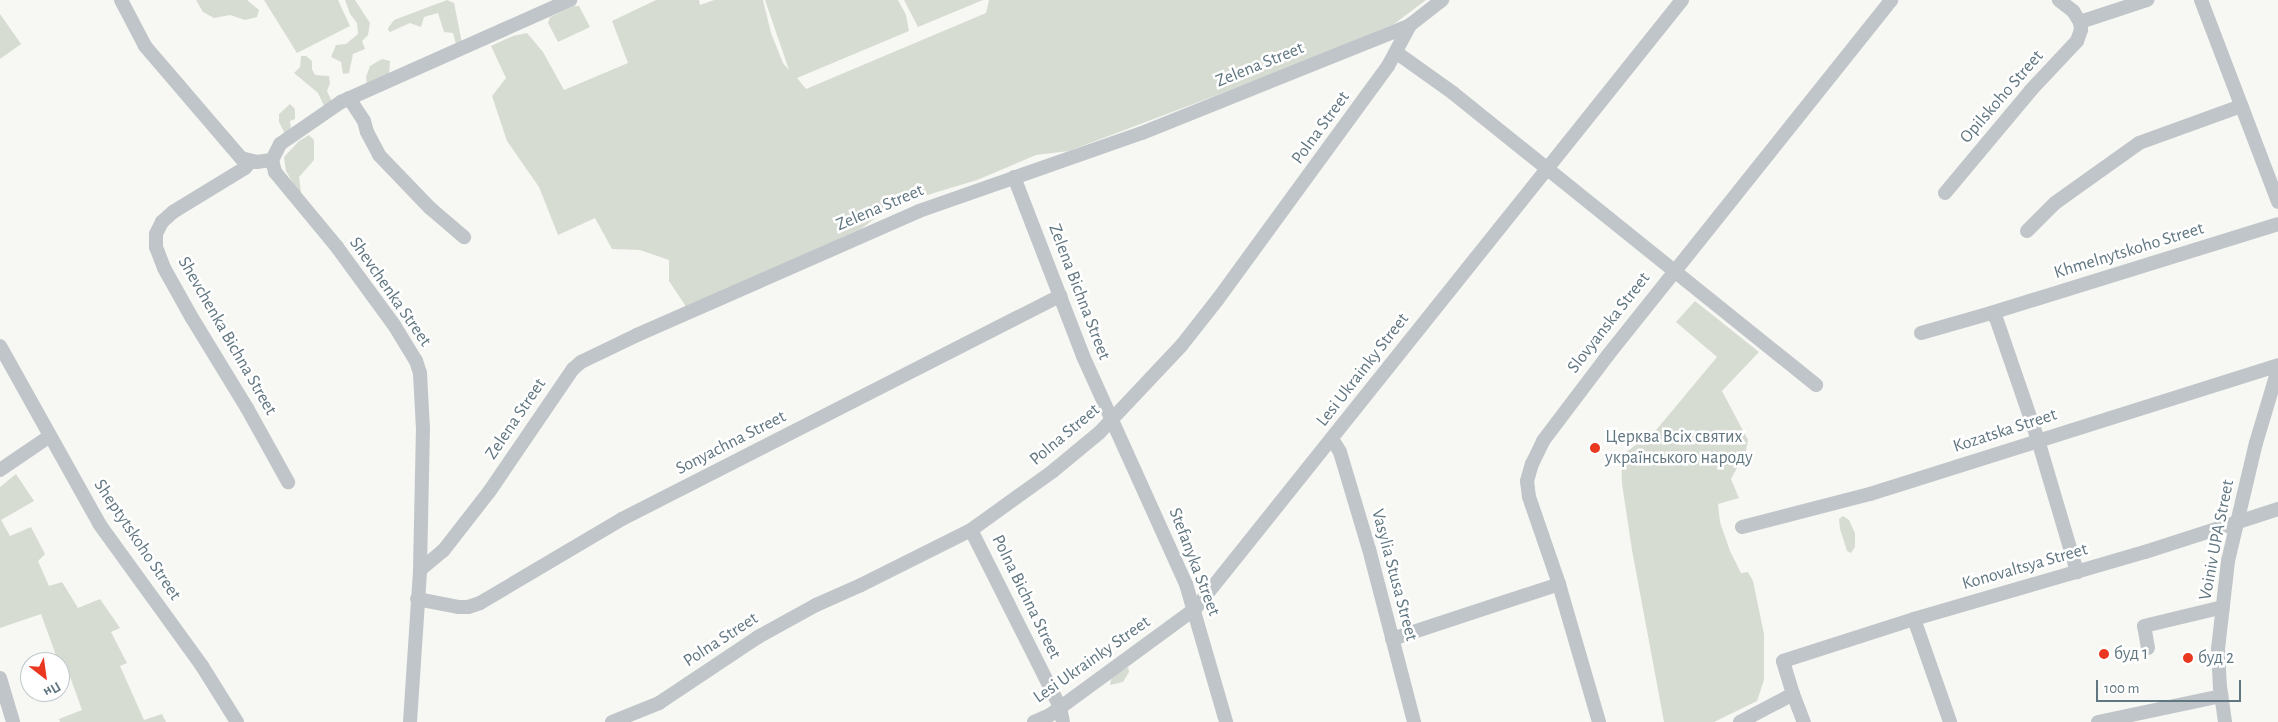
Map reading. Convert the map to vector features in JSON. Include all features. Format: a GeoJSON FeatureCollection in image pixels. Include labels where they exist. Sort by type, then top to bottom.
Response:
{"type":"FeatureCollection","features":[{"type":"Feature","properties":{"kind":"street"},"geometry":{"type":"LineString","coordinates":[[122,0],[145,46],[241,158],[251,162],[272,160],[280,144],[349,98],[570,0]]}},
{"type":"Feature","properties":{"kind":"street","name":"Zelena Street"},"geometry":{"type":"LineString","coordinates":[[420,570],[443,551],[489,492],[573,369],[581,362],[637,335],[919,211],[1142,133],[1410,25],[1442,0]]}},
{"type":"Feature","properties":{"kind":"street","name":"Lesi Ukrainky Street"},"geometry":{"type":"LineString","coordinates":[[1034,722],[1050,715],[1195,609],[1682,0]]}},
{"type":"Feature","properties":{"kind":"street","name":"Slovyanska Street"},"geometry":{"type":"LineString","coordinates":[[1599,722],[1559,584],[1529,497],[1527,482],[1532,464],[1543,441],[1674,270],[1891,0]]}},
{"type":"Feature","properties":{"kind":"street"},"geometry":{"type":"LineString","coordinates":[[2059,0],[2073,11],[2080,22],[2147,0]]}},
{"type":"Feature","properties":{"kind":"street"},"geometry":{"type":"LineString","coordinates":[[2201,0],[2278,202]]}},
{"type":"Feature","properties":{"kind":"street","name":"Opilskoho Street"},"geometry":{"type":"LineString","coordinates":[[1945,193],[2031,90],[2077,40],[2081,30],[2080,22]]}},
{"type":"Feature","properties":{"kind":"street","name":"Polna Street"},"geometry":{"type":"LineString","coordinates":[[612,722],[659,703],[758,637],[816,605],[861,585],[971,530],[1053,471],[1111,421],[1181,346],[1218,299],[1319,164],[1397,52],[1410,25]]}},
{"type":"Feature","properties":{"kind":"street"},"geometry":{"type":"LineString","coordinates":[[1397,52],[1453,93],[1816,385]]}},
{"type":"Feature","properties":{"kind":"street"},"geometry":{"type":"LineString","coordinates":[[349,98],[364,121],[373,147],[384,162],[464,238]]}},
{"type":"Feature","properties":{"kind":"street"},"geometry":{"type":"LineString","coordinates":[[2026,231],[2055,203],[2139,143],[2241,106]]}},
{"type":"Feature","properties":{"kind":"street","name":"Shevchenka Street"},"geometry":{"type":"LineString","coordinates":[[272,160],[275,172],[337,248],[394,325],[416,361],[422,393],[423,429],[420,570],[410,722]]}},
{"type":"Feature","properties":{"kind":"street","name":"Shevchenka Bichna Street"},"geometry":{"type":"LineString","coordinates":[[251,162],[245,168],[173,212],[162,222],[156,234],[156,247],[164,268],[192,318],[248,408],[288,482]]}},
{"type":"Feature","properties":{"kind":"street","name":"Zelena Bichna Street"},"geometry":{"type":"LineString","coordinates":[[1014,177],[1111,421]]}},
{"type":"Feature","properties":{"kind":"street","name":"Khmelnytskoho Street"},"geometry":{"type":"LineString","coordinates":[[1920,333],[1991,313],[2278,224]]}},
{"type":"Feature","properties":{"kind":"street","name":"Sonyachna Street"},"geometry":{"type":"LineString","coordinates":[[417,599],[459,607],[468,607],[480,603],[622,519],[1060,296]]}},
{"type":"Feature","properties":{"kind":"street"},"geometry":{"type":"LineString","coordinates":[[1991,313],[1996,318],[2012,360],[2077,572]]}},
{"type":"Feature","properties":{"kind":"street","name":"Sheptytskoho Street"},"geometry":{"type":"LineString","coordinates":[[0,346],[100,526],[202,666],[237,722]]}},
{"type":"Feature","properties":{"kind":"street","name":"Kozatska Street"},"geometry":{"type":"LineString","coordinates":[[1742,527],[1870,494],[2278,365]]}},
{"type":"Feature","properties":{"kind":"street","name":"Voiniv UPA Street"},"geometry":{"type":"LineString","coordinates":[[2225,722],[2218,649],[2228,561],[2256,443],[2278,369]]}},
{"type":"Feature","properties":{"kind":"street","name":"Stefanyka Street"},"geometry":{"type":"LineString","coordinates":[[1111,421],[1155,514],[1195,609],[1226,722]]}},
{"type":"Feature","properties":{"kind":"street"},"geometry":{"type":"LineString","coordinates":[[0,470],[50,436]]}},
{"type":"Feature","properties":{"kind":"street","name":"Vasylia Stusa Street"},"geometry":{"type":"LineString","coordinates":[[1332,439],[1340,452],[1364,532],[1414,722]]}},
{"type":"Feature","properties":{"kind":"street","name":"Konovaltsya Street"},"geometry":{"type":"LineString","coordinates":[[1793,694],[1783,661],[1914,619],[2077,572],[2278,509]]}},
{"type":"Feature","properties":{"kind":"street","name":"Polna Bichna Street"},"geometry":{"type":"LineString","coordinates":[[971,530],[1060,707],[1064,722]]}},
{"type":"Feature","properties":{"kind":"street"},"geometry":{"type":"LineString","coordinates":[[1392,639],[1559,584]]}},
{"type":"Feature","properties":{"kind":"street"},"geometry":{"type":"LineString","coordinates":[[2148,648],[2144,626],[2223,607]]}},
{"type":"Feature","properties":{"kind":"street"},"geometry":{"type":"LineString","coordinates":[[1195,609],[1205,622],[1232,722]]}},
{"type":"Feature","properties":{"kind":"street"},"geometry":{"type":"LineString","coordinates":[[1914,619],[1950,722]]}},
{"type":"Feature","properties":{"kind":"street"},"geometry":{"type":"LineString","coordinates":[[0,678],[13,722]]}},
{"type":"Feature","properties":{"kind":"street"},"geometry":{"type":"LineString","coordinates":[[1740,722],[1793,694],[1804,722]]}},
{"type":"Feature","properties":{"kind":"street"},"geometry":{"type":"LineString","coordinates":[[2098,722],[2221,696]]}},
{"type":"Feature","properties":{"kind":"shaded area"},"geometry":{"type":"Polygon","coordinates":[[[196,0],[247,0],[259,10],[257,17],[245,20],[230,15],[214,18],[203,12],[196,0]]]}},
{"type":"Feature","properties":{"kind":"shaded area"},"geometry":{"type":"Polygon","coordinates":[[[264,0],[338,0],[350,26],[297,53],[264,0]]]}},
{"type":"Feature","properties":{"kind":"shaded area"},"geometry":{"type":"Polygon","coordinates":[[[345,0],[355,0],[370,23],[368,35],[362,41],[365,49],[353,54],[349,73],[343,74],[341,62],[331,57],[336,45],[346,44],[358,34],[357,23],[350,14],[345,0]]]}},
{"type":"Feature","properties":{"kind":"shaded area"},"geometry":{"type":"Polygon","coordinates":[[[447,0],[454,3],[462,43],[456,44],[453,33],[444,32],[438,13],[424,17],[421,27],[410,23],[390,32],[388,30],[394,20],[447,0]]]}},
{"type":"Feature","properties":{"kind":"shaded area"},"geometry":{"type":"Polygon","coordinates":[[[656,0],[699,0],[700,5],[714,0],[763,0],[771,33],[783,63],[789,70],[765,0],[898,0],[906,15],[909,31],[797,78],[806,89],[986,13],[989,0],[1426,0],[1394,24],[1278,72],[1069,151],[1036,155],[977,180],[891,206],[861,229],[687,308],[669,281],[669,260],[640,250],[612,249],[595,218],[558,235],[539,187],[507,141],[492,96],[506,78],[491,46],[513,36],[527,33],[543,52],[564,90],[628,63],[612,21],[656,0]]]}},
{"type":"Feature","properties":{"kind":"shaded area"},"geometry":{"type":"Polygon","coordinates":[[[904,0],[983,0],[918,27],[904,0]]]}},
{"type":"Feature","properties":{"kind":"shaded area"},"geometry":{"type":"Polygon","coordinates":[[[574,6],[579,6],[590,27],[558,42],[548,23],[550,17],[574,6]]]}},
{"type":"Feature","properties":{"kind":"shaded area"},"geometry":{"type":"Polygon","coordinates":[[[0,14],[21,44],[0,59],[0,14]]]}},
{"type":"Feature","properties":{"kind":"shaded area"},"geometry":{"type":"Polygon","coordinates":[[[301,56],[306,56],[312,61],[312,69],[315,75],[329,76],[330,83],[327,91],[332,102],[325,108],[318,93],[294,73],[300,67],[301,56]]]}},
{"type":"Feature","properties":{"kind":"shaded area"},"geometry":{"type":"Polygon","coordinates":[[[382,59],[390,61],[389,76],[367,84],[366,77],[370,66],[382,59]]]}},
{"type":"Feature","properties":{"kind":"shaded area"},"geometry":{"type":"Polygon","coordinates":[[[290,104],[295,109],[295,119],[290,121],[291,131],[286,136],[279,122],[279,114],[290,104]]]}},
{"type":"Feature","properties":{"kind":"shaded area"},"geometry":{"type":"Polygon","coordinates":[[[309,135],[314,140],[314,160],[299,177],[301,192],[298,192],[286,171],[284,157],[299,141],[309,135]]]}},
{"type":"Feature","properties":{"kind":"shaded area"},"geometry":{"type":"Polygon","coordinates":[[[1695,301],[1759,352],[1722,391],[1748,440],[1746,451],[1731,479],[1739,498],[1718,504],[1720,522],[1730,551],[1741,573],[1748,572],[1753,581],[1764,634],[1764,680],[1757,701],[1714,722],[1664,722],[1632,550],[1622,484],[1621,456],[1657,429],[1717,357],[1676,322],[1695,301]]]}},
{"type":"Feature","properties":{"kind":"shaded area"},"geometry":{"type":"Polygon","coordinates":[[[16,474],[34,501],[1,520],[10,536],[31,527],[45,554],[38,561],[49,586],[62,582],[78,608],[100,599],[120,628],[111,632],[127,663],[120,666],[144,720],[162,714],[166,722],[60,722],[59,719],[82,710],[70,677],[70,652],[55,652],[41,614],[0,628],[0,487],[16,474]]]}},
{"type":"Feature","properties":{"kind":"shaded area"},"geometry":{"type":"Polygon","coordinates":[[[1843,516],[1849,520],[1855,533],[1855,547],[1851,553],[1847,551],[1840,529],[1839,519],[1843,516]]]}},
{"type":"Feature","properties":{"kind":"shaded area"},"geometry":{"type":"Polygon","coordinates":[[[1128,667],[1129,672],[1123,682],[1110,685],[1112,676],[1128,667]]]}},
{"type":"Feature","properties":{"kind":"place","name":"Церква Всіх святих українського народу"},"geometry":{"type":"Point","coordinates":[1595,448]}},
{"type":"Feature","properties":{"kind":"place","name":"буд 1"},"geometry":{"type":"Point","coordinates":[2104,654]}},
{"type":"Feature","properties":{"kind":"place","name":"буд 2"},"geometry":{"type":"Point","coordinates":[2188,658]}}]}
